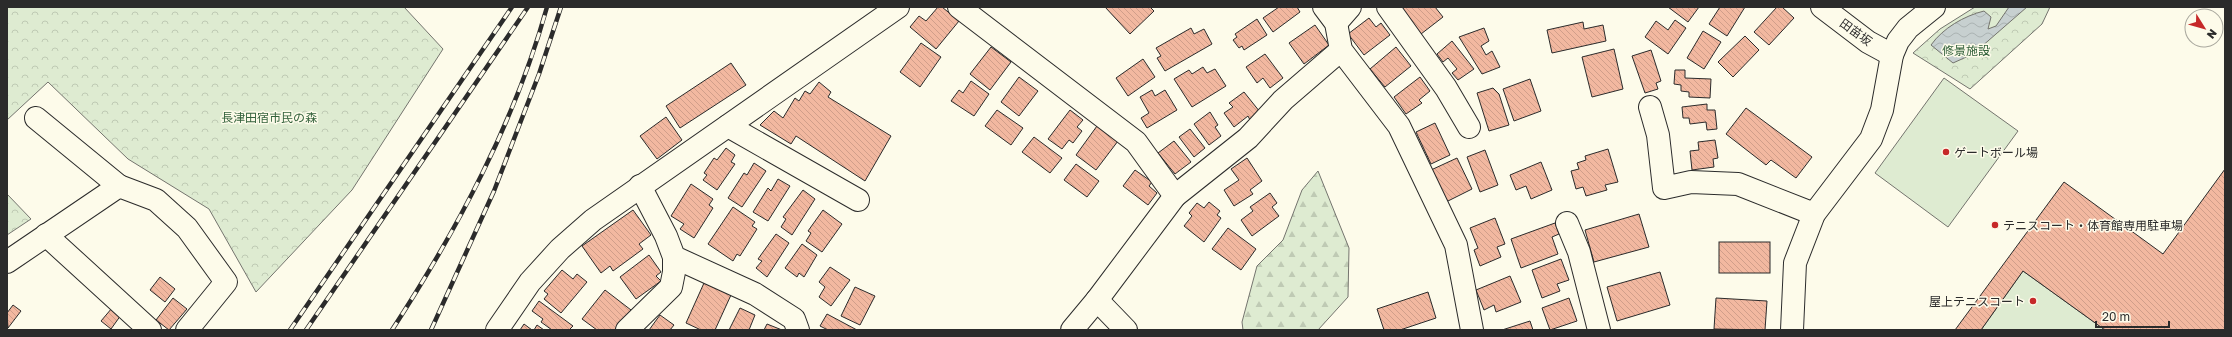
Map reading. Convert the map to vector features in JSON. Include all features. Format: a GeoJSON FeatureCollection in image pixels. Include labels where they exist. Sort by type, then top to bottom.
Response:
{"type":"FeatureCollection","features":[{"type":"Feature","properties":{"kind":"street"},"geometry":{"type":"LineString","coordinates":[[497,330],[530,282],[560,248],[593,220],[898,7]]}},
{"type":"Feature","properties":{"kind":"street"},"geometry":{"type":"LineString","coordinates":[[959,7],[1136,142],[1175,196]]}},
{"type":"Feature","properties":{"kind":"street"},"geometry":{"type":"LineString","coordinates":[[1350,7],[1330,15],[1341,50],[1399,126],[1456,245],[1472,330]]}},
{"type":"Feature","properties":{"kind":"street"},"geometry":{"type":"LineString","coordinates":[[1388,7],[1446,88],[1469,127]]}},
{"type":"Feature","properties":{"kind":"street","name":"田苗坂"},"geometry":{"type":"LineString","coordinates":[[1822,7],[1868,42],[1892,55]]}},
{"type":"Feature","properties":{"kind":"street"},"geometry":{"type":"LineString","coordinates":[[1792,330],[1795,263],[1814,214],[1871,139],[1882,110],[1892,55],[1898,41],[1908,28],[1934,7]]}},
{"type":"Feature","properties":{"kind":"street"},"geometry":{"type":"LineString","coordinates":[[1072,330],[1097,300],[1175,196],[1248,138],[1283,100],[1341,50]]}},
{"type":"Feature","properties":{"kind":"street"},"geometry":{"type":"LineString","coordinates":[[1650,107],[1658,135],[1664,188],[1691,182],[1738,184],[1814,214]]}},
{"type":"Feature","properties":{"kind":"street"},"geometry":{"type":"LineString","coordinates":[[36,118],[119,186],[156,200],[187,228],[226,282],[187,330]]}},
{"type":"Feature","properties":{"kind":"street"},"geometry":{"type":"LineString","coordinates":[[728,126],[858,200]]}},
{"type":"Feature","properties":{"kind":"street"},"geometry":{"type":"LineString","coordinates":[[7,262],[119,186]]}},
{"type":"Feature","properties":{"kind":"street"},"geometry":{"type":"LineString","coordinates":[[627,330],[671,287],[674,272],[674,257],[666,236],[640,186]]}},
{"type":"Feature","properties":{"kind":"street"},"geometry":{"type":"LineString","coordinates":[[1567,223],[1579,252],[1600,330]]}},
{"type":"Feature","properties":{"kind":"street"},"geometry":{"type":"LineString","coordinates":[[46,235],[150,330]]}},
{"type":"Feature","properties":{"kind":"street"},"geometry":{"type":"LineString","coordinates":[[674,257],[755,294],[794,319],[798,330]]}},
{"type":"Feature","properties":{"kind":"street"},"geometry":{"type":"LineString","coordinates":[[1097,300],[1126,330]]}},
{"type":"Feature","properties":{"kind":"green space","name":"長津田宿市民の森"},"geometry":{"type":"Polygon","coordinates":[[[7,7],[404,7],[443,49],[352,190],[256,292],[209,209],[128,159],[48,82],[7,120],[7,7]]]}},
{"type":"Feature","properties":{"kind":"green space","name":"修景施設"},"geometry":{"type":"Polygon","coordinates":[[[1975,7],[2050,7],[2042,24],[1970,89],[1913,53],[1940,29],[1975,7]]]}},
{"type":"Feature","properties":{"kind":"green space","name":"ゲートボール場"},"geometry":{"type":"Polygon","coordinates":[[[1944,78],[2018,131],[1948,227],[1875,173],[1944,78]]]}},
{"type":"Feature","properties":{"kind":"green space"},"geometry":{"type":"Polygon","coordinates":[[[1318,171],[1349,248],[1348,297],[1318,330],[1243,330],[1242,322],[1257,266],[1283,240],[1302,190],[1318,171]]]}},
{"type":"Feature","properties":{"kind":"green space"},"geometry":{"type":"Polygon","coordinates":[[[7,194],[31,219],[7,235],[7,194]]]}},
{"type":"Feature","properties":{"kind":"green space","name":"屋上テニスコート"},"geometry":{"type":"Polygon","coordinates":[[[2023,271],[2105,330],[1981,330],[2023,271]]]}},
{"type":"Feature","properties":{"kind":"water"},"geometry":{"type":"Polygon","coordinates":[[[2009,7],[2027,7],[1973,54],[1953,63],[1931,45],[1948,28],[1962,19],[1976,13],[1984,11],[1991,17],[1988,29],[1996,26],[2009,7]]]}},
{"type":"Feature","properties":{"kind":"building"},"geometry":{"type":"Polygon","coordinates":[[[938,7],[942,7],[959,21],[936,49],[910,27],[919,16],[926,21],[938,7]]]}},
{"type":"Feature","properties":{"kind":"building"},"geometry":{"type":"Polygon","coordinates":[[[1105,7],[1150,7],[1154,11],[1130,34],[1105,7]]]}},
{"type":"Feature","properties":{"kind":"building"},"geometry":{"type":"Polygon","coordinates":[[[1279,7],[1297,7],[1300,12],[1273,32],[1263,18],[1279,7]]]}},
{"type":"Feature","properties":{"kind":"building"},"geometry":{"type":"Polygon","coordinates":[[[1400,7],[1435,7],[1443,17],[1421,34],[1400,7]]]}},
{"type":"Feature","properties":{"kind":"building"},"geometry":{"type":"Polygon","coordinates":[[[1668,7],[1699,7],[1688,22],[1668,7]]]}},
{"type":"Feature","properties":{"kind":"building"},"geometry":{"type":"Polygon","coordinates":[[[1720,7],[1745,7],[1727,36],[1709,24],[1720,7]]]}},
{"type":"Feature","properties":{"kind":"building"},"geometry":{"type":"Polygon","coordinates":[[[1777,7],[1782,7],[1794,18],[1769,45],[1754,32],[1777,7]]]}},
{"type":"Feature","properties":{"kind":"building"},"geometry":{"type":"Polygon","coordinates":[[[1369,18],[1376,27],[1381,23],[1390,35],[1364,55],[1348,34],[1369,18]]]}},
{"type":"Feature","properties":{"kind":"building"},"geometry":{"type":"Polygon","coordinates":[[[1257,19],[1267,35],[1244,50],[1242,46],[1239,48],[1233,40],[1237,37],[1235,34],[1257,19]]]}},
{"type":"Feature","properties":{"kind":"building"},"geometry":{"type":"Polygon","coordinates":[[[1675,20],[1686,28],[1668,54],[1645,37],[1656,21],[1668,30],[1675,20]]]}},
{"type":"Feature","properties":{"kind":"building"},"geometry":{"type":"Polygon","coordinates":[[[1583,22],[1584,29],[1603,25],[1606,41],[1552,53],[1547,30],[1583,22]]]}},
{"type":"Feature","properties":{"kind":"building"},"geometry":{"type":"Polygon","coordinates":[[[1315,25],[1329,45],[1304,64],[1289,43],[1315,25]]]}},
{"type":"Feature","properties":{"kind":"building"},"geometry":{"type":"Polygon","coordinates":[[[1191,28],[1194,34],[1204,29],[1212,44],[1165,71],[1157,58],[1161,56],[1156,48],[1191,28]]]}},
{"type":"Feature","properties":{"kind":"building"},"geometry":{"type":"Polygon","coordinates":[[[1484,28],[1489,41],[1481,46],[1486,55],[1492,51],[1500,67],[1482,74],[1459,37],[1484,28]]]}},
{"type":"Feature","properties":{"kind":"building"},"geometry":{"type":"Polygon","coordinates":[[[1703,31],[1721,42],[1704,69],[1687,58],[1703,31]]]}},
{"type":"Feature","properties":{"kind":"building"},"geometry":{"type":"Polygon","coordinates":[[[1745,36],[1759,50],[1733,77],[1718,62],[1745,36]]]}},
{"type":"Feature","properties":{"kind":"building"},"geometry":{"type":"Polygon","coordinates":[[[1452,41],[1474,69],[1458,80],[1452,73],[1457,69],[1448,58],[1443,62],[1437,54],[1452,41]]]}},
{"type":"Feature","properties":{"kind":"building"},"geometry":{"type":"Polygon","coordinates":[[[921,43],[941,57],[920,87],[900,72],[921,43]]]}},
{"type":"Feature","properties":{"kind":"building"},"geometry":{"type":"Polygon","coordinates":[[[991,47],[1011,62],[990,90],[970,74],[991,47]]]}},
{"type":"Feature","properties":{"kind":"building"},"geometry":{"type":"Polygon","coordinates":[[[1396,47],[1411,66],[1385,87],[1370,69],[1396,47]]]}},
{"type":"Feature","properties":{"kind":"building"},"geometry":{"type":"Polygon","coordinates":[[[1614,49],[1623,89],[1592,97],[1582,57],[1614,49]]]}},
{"type":"Feature","properties":{"kind":"building"},"geometry":{"type":"Polygon","coordinates":[[[1651,50],[1661,81],[1656,83],[1658,89],[1645,93],[1632,56],[1651,50]]]}},
{"type":"Feature","properties":{"kind":"building"},"geometry":{"type":"Polygon","coordinates":[[[1265,54],[1283,78],[1270,88],[1263,78],[1257,83],[1246,67],[1265,54]]]}},
{"type":"Feature","properties":{"kind":"building"},"geometry":{"type":"Polygon","coordinates":[[[1143,59],[1155,77],[1128,96],[1116,78],[1143,59]]]}},
{"type":"Feature","properties":{"kind":"building"},"geometry":{"type":"Polygon","coordinates":[[[731,63],[746,85],[680,128],[666,106],[731,63]]]}},
{"type":"Feature","properties":{"kind":"building"},"geometry":{"type":"Polygon","coordinates":[[[1203,67],[1207,73],[1215,69],[1226,86],[1192,107],[1174,79],[1189,70],[1192,74],[1203,67]]]}},
{"type":"Feature","properties":{"kind":"building"},"geometry":{"type":"Polygon","coordinates":[[[1675,70],[1685,70],[1685,78],[1711,79],[1710,98],[1689,97],[1689,92],[1681,91],[1681,85],[1674,84],[1675,70]]]}},
{"type":"Feature","properties":{"kind":"building"},"geometry":{"type":"Polygon","coordinates":[[[1019,77],[1038,91],[1019,116],[1001,102],[1019,77]]]}},
{"type":"Feature","properties":{"kind":"building"},"geometry":{"type":"Polygon","coordinates":[[[1420,77],[1430,91],[1419,100],[1422,103],[1406,114],[1394,97],[1420,77]]]}},
{"type":"Feature","properties":{"kind":"building"},"geometry":{"type":"Polygon","coordinates":[[[1530,79],[1541,111],[1514,121],[1503,89],[1530,79]]]}},
{"type":"Feature","properties":{"kind":"building"},"geometry":{"type":"Polygon","coordinates":[[[971,81],[989,94],[974,116],[951,101],[959,90],[963,93],[971,81]]]}},
{"type":"Feature","properties":{"kind":"building"},"geometry":{"type":"Polygon","coordinates":[[[819,82],[831,92],[828,97],[891,136],[865,181],[796,136],[791,144],[760,125],[774,111],[783,118],[795,98],[799,101],[805,91],[810,94],[819,82]]]}},
{"type":"Feature","properties":{"kind":"building"},"geometry":{"type":"Polygon","coordinates":[[[1493,88],[1499,94],[1509,125],[1489,131],[1477,93],[1493,88]]]}},
{"type":"Feature","properties":{"kind":"building"},"geometry":{"type":"Polygon","coordinates":[[[1152,90],[1155,96],[1165,90],[1177,110],[1147,128],[1141,118],[1149,113],[1140,97],[1152,90]]]}},
{"type":"Feature","properties":{"kind":"building"},"geometry":{"type":"Polygon","coordinates":[[[1244,92],[1260,112],[1250,120],[1248,116],[1234,127],[1224,113],[1233,107],[1229,103],[1244,92]]]}},
{"type":"Feature","properties":{"kind":"building"},"geometry":{"type":"Polygon","coordinates":[[[1707,104],[1707,110],[1715,110],[1717,129],[1707,130],[1706,122],[1690,124],[1689,118],[1683,118],[1682,107],[1707,104]]]}},
{"type":"Feature","properties":{"kind":"building"},"geometry":{"type":"Polygon","coordinates":[[[1746,108],[1812,157],[1796,178],[1771,160],[1766,165],[1726,134],[1746,108]]]}},
{"type":"Feature","properties":{"kind":"building"},"geometry":{"type":"Polygon","coordinates":[[[997,110],[1023,128],[1011,145],[985,126],[997,110]]]}},
{"type":"Feature","properties":{"kind":"building"},"geometry":{"type":"Polygon","coordinates":[[[1070,110],[1083,120],[1077,127],[1082,131],[1073,143],[1069,140],[1062,149],[1048,139],[1070,110]]]}},
{"type":"Feature","properties":{"kind":"building"},"geometry":{"type":"Polygon","coordinates":[[[1210,112],[1218,125],[1215,127],[1221,136],[1209,145],[1194,124],[1210,112]]]}},
{"type":"Feature","properties":{"kind":"building"},"geometry":{"type":"Polygon","coordinates":[[[666,117],[682,140],[657,159],[640,136],[666,117]]]}},
{"type":"Feature","properties":{"kind":"building"},"geometry":{"type":"Polygon","coordinates":[[[1435,123],[1450,155],[1431,164],[1416,132],[1435,123]]]}},
{"type":"Feature","properties":{"kind":"building"},"geometry":{"type":"Polygon","coordinates":[[[1097,126],[1118,141],[1096,170],[1076,155],[1097,126]]]}},
{"type":"Feature","properties":{"kind":"building"},"geometry":{"type":"Polygon","coordinates":[[[1190,129],[1205,148],[1194,157],[1179,137],[1190,129]]]}},
{"type":"Feature","properties":{"kind":"building"},"geometry":{"type":"Polygon","coordinates":[[[1034,137],[1062,158],[1050,173],[1022,152],[1034,137]]]}},
{"type":"Feature","properties":{"kind":"building"},"geometry":{"type":"Polygon","coordinates":[[[1715,140],[1718,158],[1713,159],[1714,167],[1692,170],[1690,151],[1699,150],[1698,142],[1715,140]]]}},
{"type":"Feature","properties":{"kind":"building"},"geometry":{"type":"Polygon","coordinates":[[[1174,141],[1191,162],[1175,174],[1158,153],[1174,141]]]}},
{"type":"Feature","properties":{"kind":"building"},"geometry":{"type":"Polygon","coordinates":[[[726,148],[735,155],[731,162],[735,164],[717,190],[703,180],[707,175],[704,173],[714,158],[717,160],[726,148]]]}},
{"type":"Feature","properties":{"kind":"building"},"geometry":{"type":"Polygon","coordinates":[[[1608,149],[1618,182],[1605,185],[1607,190],[1586,196],[1583,187],[1576,189],[1571,171],[1579,169],[1577,163],[1586,160],[1585,156],[1608,149]]]}},
{"type":"Feature","properties":{"kind":"building"},"geometry":{"type":"Polygon","coordinates":[[[1485,150],[1498,185],[1480,192],[1467,157],[1485,150]]]}},
{"type":"Feature","properties":{"kind":"building"},"geometry":{"type":"Polygon","coordinates":[[[1247,158],[1262,181],[1250,190],[1253,194],[1234,206],[1224,190],[1239,180],[1231,169],[1247,158]]]}},
{"type":"Feature","properties":{"kind":"building"},"geometry":{"type":"Polygon","coordinates":[[[1457,158],[1472,189],[1446,202],[1431,170],[1457,158]]]}},
{"type":"Feature","properties":{"kind":"building"},"geometry":{"type":"Polygon","coordinates":[[[1541,162],[1552,190],[1531,199],[1526,186],[1516,190],[1510,175],[1541,162]]]}},
{"type":"Feature","properties":{"kind":"building"},"geometry":{"type":"Polygon","coordinates":[[[754,163],[766,171],[742,207],[728,198],[744,173],[747,175],[754,163]]]}},
{"type":"Feature","properties":{"kind":"building"},"geometry":{"type":"Polygon","coordinates":[[[1076,164],[1099,181],[1087,197],[1064,180],[1076,164]]]}},
{"type":"Feature","properties":{"kind":"building"},"geometry":{"type":"Polygon","coordinates":[[[2225,169],[2225,330],[2105,330],[2023,271],[1981,330],[1955,330],[2064,182],[2163,254],[2225,169]]]}},
{"type":"Feature","properties":{"kind":"building"},"geometry":{"type":"Polygon","coordinates":[[[1135,170],[1152,182],[1149,186],[1157,193],[1148,205],[1123,186],[1135,170]]]}},
{"type":"Feature","properties":{"kind":"building"},"geometry":{"type":"Polygon","coordinates":[[[778,179],[790,186],[768,221],[753,212],[768,188],[771,191],[778,179]]]}},
{"type":"Feature","properties":{"kind":"building"},"geometry":{"type":"Polygon","coordinates":[[[691,184],[713,199],[709,205],[713,208],[694,238],[680,229],[684,224],[671,216],[691,184]]]}},
{"type":"Feature","properties":{"kind":"building"},"geometry":{"type":"Polygon","coordinates":[[[803,190],[815,199],[792,235],[781,227],[786,219],[783,217],[803,190]]]}},
{"type":"Feature","properties":{"kind":"building"},"geometry":{"type":"Polygon","coordinates":[[[1270,193],[1277,203],[1272,207],[1279,216],[1252,236],[1241,220],[1253,211],[1250,207],[1270,193]]]}},
{"type":"Feature","properties":{"kind":"building"},"geometry":{"type":"Polygon","coordinates":[[[1209,202],[1220,211],[1217,215],[1221,218],[1204,242],[1184,226],[1192,216],[1189,213],[1197,203],[1204,208],[1209,202]]]}},
{"type":"Feature","properties":{"kind":"building"},"geometry":{"type":"Polygon","coordinates":[[[733,207],[755,222],[752,226],[757,229],[740,256],[737,254],[733,261],[708,244],[733,207]]]}},
{"type":"Feature","properties":{"kind":"building"},"geometry":{"type":"Polygon","coordinates":[[[633,210],[651,235],[639,244],[643,249],[613,271],[610,266],[601,273],[582,246],[633,210]]]}},
{"type":"Feature","properties":{"kind":"building"},"geometry":{"type":"Polygon","coordinates":[[[823,210],[842,224],[822,252],[806,241],[811,233],[808,231],[823,210]]]}},
{"type":"Feature","properties":{"kind":"building"},"geometry":{"type":"Polygon","coordinates":[[[1639,214],[1649,247],[1594,262],[1585,230],[1639,214]]]}},
{"type":"Feature","properties":{"kind":"building"},"geometry":{"type":"Polygon","coordinates":[[[1495,218],[1505,244],[1497,247],[1501,257],[1480,266],[1474,250],[1478,248],[1470,228],[1495,218]]]}},
{"type":"Feature","properties":{"kind":"building"},"geometry":{"type":"Polygon","coordinates":[[[1555,223],[1559,234],[1552,237],[1558,254],[1521,268],[1511,239],[1555,223]]]}},
{"type":"Feature","properties":{"kind":"building"},"geometry":{"type":"Polygon","coordinates":[[[1228,228],[1256,249],[1241,270],[1212,249],[1228,228]]]}},
{"type":"Feature","properties":{"kind":"building"},"geometry":{"type":"Polygon","coordinates":[[[776,234],[789,243],[767,277],[756,268],[762,261],[758,259],[776,234]]]}},
{"type":"Feature","properties":{"kind":"building"},"geometry":{"type":"Polygon","coordinates":[[[1719,242],[1770,242],[1770,273],[1719,273],[1719,242]]]}},
{"type":"Feature","properties":{"kind":"building"},"geometry":{"type":"Polygon","coordinates":[[[802,244],[817,255],[804,277],[799,273],[797,277],[785,268],[802,244]]]}},
{"type":"Feature","properties":{"kind":"building"},"geometry":{"type":"Polygon","coordinates":[[[649,255],[661,272],[656,276],[661,281],[636,299],[620,277],[649,255]]]}},
{"type":"Feature","properties":{"kind":"building"},"geometry":{"type":"Polygon","coordinates":[[[1561,259],[1569,280],[1557,284],[1560,291],[1542,298],[1532,270],[1561,259]]]}},
{"type":"Feature","properties":{"kind":"building"},"geometry":{"type":"Polygon","coordinates":[[[830,267],[850,280],[831,306],[819,297],[825,287],[819,282],[830,267]]]}},
{"type":"Feature","properties":{"kind":"building"},"geometry":{"type":"Polygon","coordinates":[[[562,270],[573,279],[577,274],[587,282],[561,313],[544,299],[548,294],[544,291],[562,270]]]}},
{"type":"Feature","properties":{"kind":"building"},"geometry":{"type":"Polygon","coordinates":[[[1660,272],[1670,305],[1617,321],[1607,287],[1660,272]]]}},
{"type":"Feature","properties":{"kind":"building"},"geometry":{"type":"Polygon","coordinates":[[[1510,276],[1521,302],[1496,312],[1494,305],[1484,310],[1476,290],[1510,276]]]}},
{"type":"Feature","properties":{"kind":"building"},"geometry":{"type":"Polygon","coordinates":[[[160,277],[175,289],[165,302],[150,290],[160,277]]]}},
{"type":"Feature","properties":{"kind":"building"},"geometry":{"type":"Polygon","coordinates":[[[704,283],[731,295],[715,330],[701,330],[686,323],[704,283]]]}},
{"type":"Feature","properties":{"kind":"building"},"geometry":{"type":"Polygon","coordinates":[[[855,287],[875,296],[860,325],[841,316],[855,287]]]}},
{"type":"Feature","properties":{"kind":"building"},"geometry":{"type":"Polygon","coordinates":[[[605,290],[631,310],[616,330],[597,330],[582,319],[605,290]]]}},
{"type":"Feature","properties":{"kind":"building"},"geometry":{"type":"Polygon","coordinates":[[[1428,292],[1436,318],[1400,330],[1384,330],[1377,309],[1428,292]]]}},
{"type":"Feature","properties":{"kind":"building"},"geometry":{"type":"Polygon","coordinates":[[[173,298],[187,309],[169,330],[156,320],[173,298]]]}},
{"type":"Feature","properties":{"kind":"building"},"geometry":{"type":"Polygon","coordinates":[[[1569,298],[1577,321],[1550,330],[1542,308],[1569,298]]]}},
{"type":"Feature","properties":{"kind":"building"},"geometry":{"type":"Polygon","coordinates":[[[1716,298],[1767,301],[1765,330],[1714,329],[1716,298]]]}},
{"type":"Feature","properties":{"kind":"building"},"geometry":{"type":"Polygon","coordinates":[[[539,301],[573,326],[569,330],[552,330],[541,322],[543,319],[532,311],[539,301]]]}},
{"type":"Feature","properties":{"kind":"building"},"geometry":{"type":"Polygon","coordinates":[[[13,305],[21,311],[8,328],[7,313],[13,305]]]}},
{"type":"Feature","properties":{"kind":"building"},"geometry":{"type":"Polygon","coordinates":[[[112,308],[121,315],[111,329],[101,321],[112,308]]]}},
{"type":"Feature","properties":{"kind":"building"},"geometry":{"type":"Polygon","coordinates":[[[740,308],[755,315],[749,330],[729,330],[740,308]]]}},
{"type":"Feature","properties":{"kind":"building"},"geometry":{"type":"Polygon","coordinates":[[[827,314],[857,330],[828,330],[820,326],[827,314]]]}},
{"type":"Feature","properties":{"kind":"building"},"geometry":{"type":"Polygon","coordinates":[[[660,315],[674,325],[670,330],[649,330],[660,315]]]}},
{"type":"Feature","properties":{"kind":"building"},"geometry":{"type":"Polygon","coordinates":[[[1530,321],[1533,330],[1502,330],[1530,321]]]}},
{"type":"Feature","properties":{"kind":"building"},"geometry":{"type":"Polygon","coordinates":[[[524,324],[532,330],[520,330],[524,324]]]}},
{"type":"Feature","properties":{"kind":"building"},"geometry":{"type":"Polygon","coordinates":[[[767,324],[782,330],[764,330],[767,324]]]}},
{"type":"Feature","properties":{"kind":"building"},"geometry":{"type":"Polygon","coordinates":[[[537,325],[544,330],[534,330],[537,325]]]}},
{"type":"Feature","properties":{"kind":"railway"},"geometry":{"type":"LineString","coordinates":[[290,330],[512,7]]}},
{"type":"Feature","properties":{"kind":"railway"},"geometry":{"type":"LineString","coordinates":[[306,330],[528,7]]}},
{"type":"Feature","properties":{"kind":"railway"},"geometry":{"type":"LineString","coordinates":[[392,330],[439,254],[482,174],[518,92],[534,50],[547,7]]}},
{"type":"Feature","properties":{"kind":"railway"},"geometry":{"type":"LineString","coordinates":[[431,330],[494,191],[539,74],[561,7]]}},
{"type":"Feature","properties":{"kind":"place","name":"ゲートボール場"},"geometry":{"type":"Point","coordinates":[1946,152]}},
{"type":"Feature","properties":{"kind":"place","name":"テニスコート・体育館専用駐車場"},"geometry":{"type":"Point","coordinates":[1995,225]}},
{"type":"Feature","properties":{"kind":"place","name":"屋上テニスコート"},"geometry":{"type":"Point","coordinates":[2033,301]}}]}
